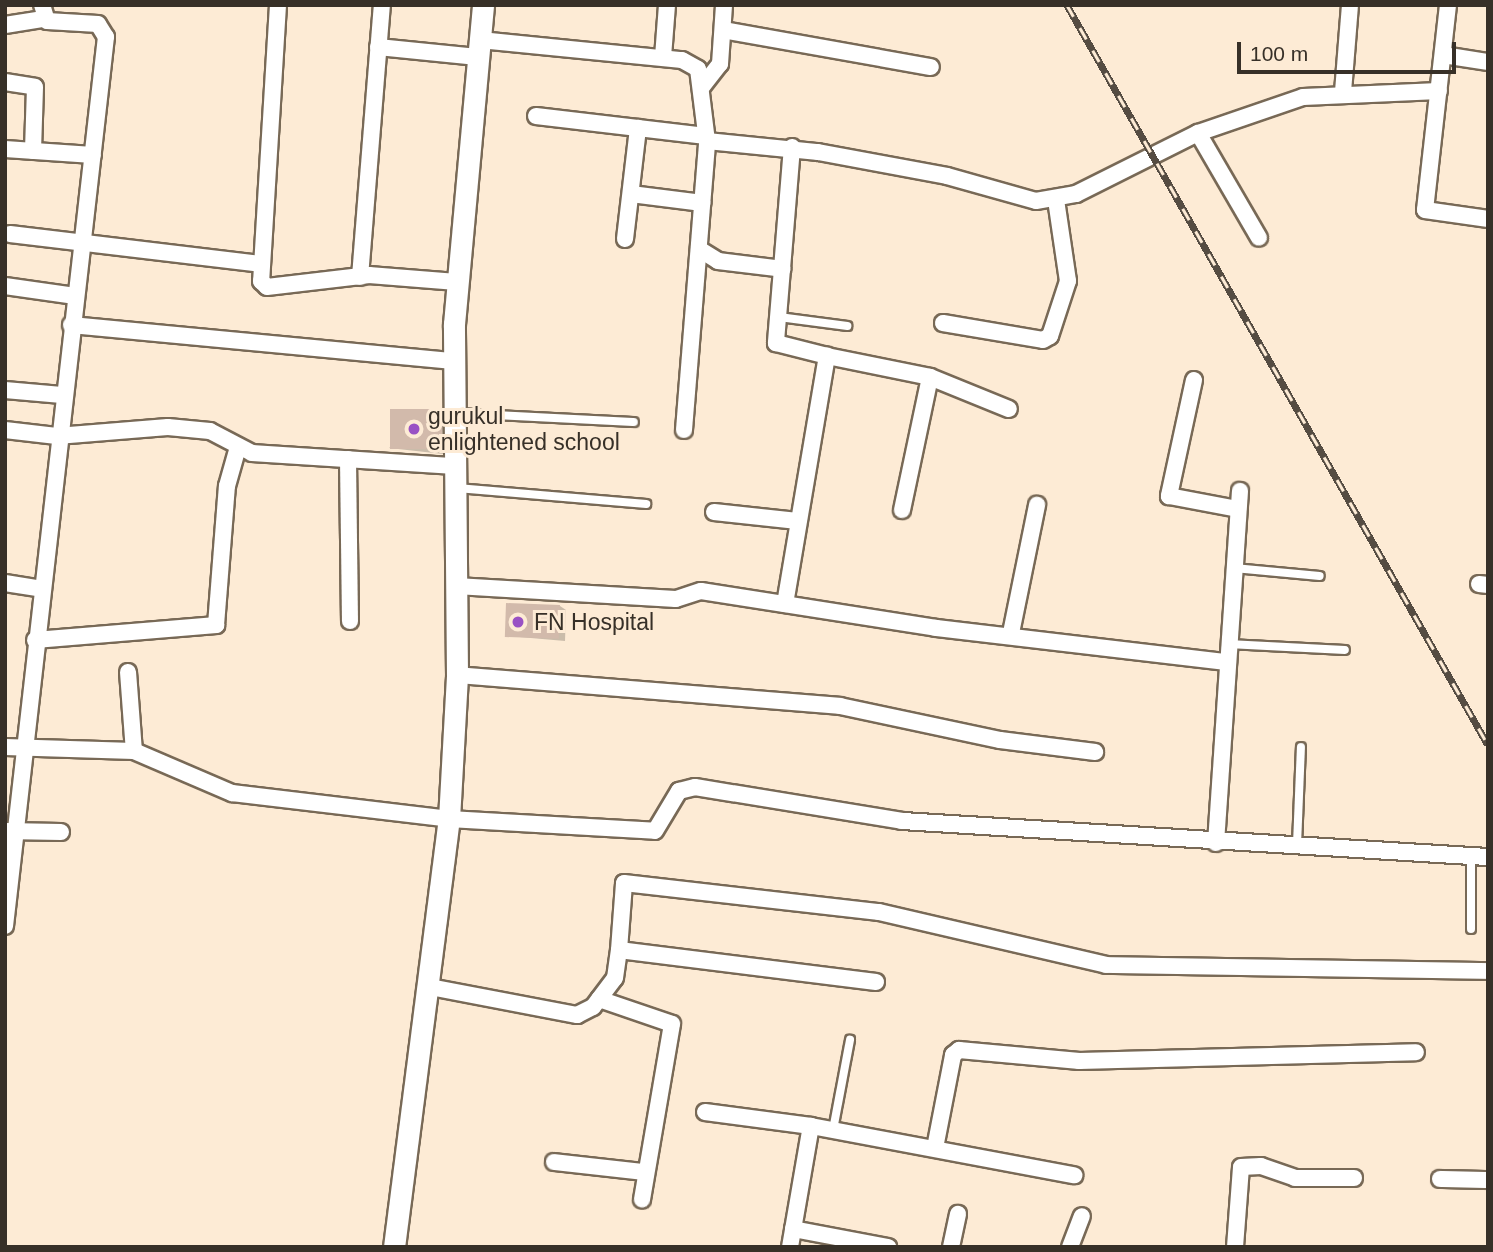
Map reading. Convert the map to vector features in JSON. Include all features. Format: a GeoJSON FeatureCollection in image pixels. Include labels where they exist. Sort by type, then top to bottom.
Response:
{"type":"FeatureCollection","features":[{"type":"Feature","properties":{"kind":"street"},"geometry":{"type":"LineString","coordinates":[[278,5],[260,264],[267,287],[360,277],[457,282]]}},
{"type":"Feature","properties":{"kind":"street"},"geometry":{"type":"LineString","coordinates":[[360,277],[382,5]]}},
{"type":"Feature","properties":{"kind":"street"},"geometry":{"type":"LineString","coordinates":[[394,1247],[430,987],[449,819],[457,675],[453,361],[457,282],[483,5]]}},
{"type":"Feature","properties":{"kind":"street"},"geometry":{"type":"LineString","coordinates":[[663,57],[667,5]]}},
{"type":"Feature","properties":{"kind":"street"},"geometry":{"type":"LineString","coordinates":[[701,88],[720,64],[724,5]]}},
{"type":"Feature","properties":{"kind":"street"},"geometry":{"type":"LineString","coordinates":[[1343,92],[1350,5]]}},
{"type":"Feature","properties":{"kind":"street"},"geometry":{"type":"LineString","coordinates":[[1448,5],[1425,213],[1488,219]]}},
{"type":"Feature","properties":{"kind":"street"},"geometry":{"type":"LineString","coordinates":[[5,25],[43,12],[104,29],[93,155],[57,436],[23,750],[10,832],[5,926]]}},
{"type":"Feature","properties":{"kind":"street"},"geometry":{"type":"LineString","coordinates":[[723,30],[931,67]]}},
{"type":"Feature","properties":{"kind":"street"},"geometry":{"type":"LineString","coordinates":[[378,47],[479,48],[663,57],[698,69],[707,139],[684,430]]}},
{"type":"Feature","properties":{"kind":"street"},"geometry":{"type":"LineString","coordinates":[[1443,55],[1488,62]]}},
{"type":"Feature","properties":{"kind":"street"},"geometry":{"type":"LineString","coordinates":[[5,82],[35,87],[33,151]]}},
{"type":"Feature","properties":{"kind":"street"},"geometry":{"type":"LineString","coordinates":[[536,116],[707,139],[792,147],[947,176],[1036,201],[1056,200],[1198,133],[1274,105],[1343,92],[1439,91]]}},
{"type":"Feature","properties":{"kind":"street"},"geometry":{"type":"LineString","coordinates":[[625,239],[638,128]]}},
{"type":"Feature","properties":{"kind":"street"},"geometry":{"type":"LineString","coordinates":[[1198,133],[1259,238]]}},
{"type":"Feature","properties":{"kind":"street"},"geometry":{"type":"LineString","coordinates":[[792,147],[776,343],[930,377],[1009,409]]}},
{"type":"Feature","properties":{"kind":"street"},"geometry":{"type":"LineString","coordinates":[[5,149],[93,155]]}},
{"type":"Feature","properties":{"kind":"street"},"geometry":{"type":"LineString","coordinates":[[791,166],[818,152]]}},
{"type":"Feature","properties":{"kind":"street"},"geometry":{"type":"LineString","coordinates":[[631,194],[702,203]]}},
{"type":"Feature","properties":{"kind":"street"},"geometry":{"type":"LineString","coordinates":[[943,323],[1043,340],[1050,336],[1068,281],[1056,200]]}},
{"type":"Feature","properties":{"kind":"street"},"geometry":{"type":"LineString","coordinates":[[10,234],[81,245],[260,264]]}},
{"type":"Feature","properties":{"kind":"street"},"geometry":{"type":"LineString","coordinates":[[699,249],[718,261],[782,269]]}},
{"type":"Feature","properties":{"kind":"street"},"geometry":{"type":"LineString","coordinates":[[5,286],[75,296]]}},
{"type":"Feature","properties":{"kind":"street"},"geometry":{"type":"LineString","coordinates":[[71,325],[453,361]]}},
{"type":"Feature","properties":{"kind":"street"},"geometry":{"type":"LineString","coordinates":[[785,604],[827,356]]}},
{"type":"Feature","properties":{"kind":"street"},"geometry":{"type":"LineString","coordinates":[[902,510],[930,377]]}},
{"type":"Feature","properties":{"kind":"street"},"geometry":{"type":"LineString","coordinates":[[1194,380],[1169,496],[1238,509]]}},
{"type":"Feature","properties":{"kind":"street"},"geometry":{"type":"LineString","coordinates":[[5,390],[62,395]]}},
{"type":"Feature","properties":{"kind":"street"},"geometry":{"type":"LineString","coordinates":[[5,430],[57,436],[168,427],[210,431],[253,453],[455,466]]}},
{"type":"Feature","properties":{"kind":"street"},"geometry":{"type":"LineString","coordinates":[[35,640],[216,625],[227,486],[238,447]]}},
{"type":"Feature","properties":{"kind":"street"},"geometry":{"type":"LineString","coordinates":[[348,459],[350,621]]}},
{"type":"Feature","properties":{"kind":"street"},"geometry":{"type":"LineString","coordinates":[[1216,843],[1240,491]]}},
{"type":"Feature","properties":{"kind":"street"},"geometry":{"type":"LineString","coordinates":[[1011,633],[1037,505]]}},
{"type":"Feature","properties":{"kind":"street"},"geometry":{"type":"LineString","coordinates":[[714,512],[799,521]]}},
{"type":"Feature","properties":{"kind":"street"},"geometry":{"type":"LineString","coordinates":[[5,583],[41,589]]}},
{"type":"Feature","properties":{"kind":"street"},"geometry":{"type":"LineString","coordinates":[[456,586],[676,599],[701,591],[1227,662]]}},
{"type":"Feature","properties":{"kind":"street"},"geometry":{"type":"LineString","coordinates":[[128,672],[134,751]]}},
{"type":"Feature","properties":{"kind":"street"},"geometry":{"type":"LineString","coordinates":[[457,675],[840,706],[1000,740],[1096,752]]}},
{"type":"Feature","properties":{"kind":"street"},"geometry":{"type":"LineString","coordinates":[[5,747],[23,750],[134,751],[232,793],[449,819],[655,831],[679,791],[695,788],[902,821],[1216,843],[1488,857]]}},
{"type":"Feature","properties":{"kind":"street"},"geometry":{"type":"LineString","coordinates":[[10,832],[61,832]]}},
{"type":"Feature","properties":{"kind":"street"},"geometry":{"type":"LineString","coordinates":[[430,987],[577,1014],[599,999],[615,978],[624,883],[879,912],[1106,965],[1488,971]]}},
{"type":"Feature","properties":{"kind":"street"},"geometry":{"type":"LineString","coordinates":[[619,950],[876,982]]}},
{"type":"Feature","properties":{"kind":"street"},"geometry":{"type":"LineString","coordinates":[[599,999],[671,1024],[643,1172],[642,1199]]}},
{"type":"Feature","properties":{"kind":"street"},"geometry":{"type":"LineString","coordinates":[[935,1148],[953,1055],[959,1050],[1079,1060],[1416,1052]]}},
{"type":"Feature","properties":{"kind":"street"},"geometry":{"type":"LineString","coordinates":[[705,1112],[811,1126],[1074,1175]]}},
{"type":"Feature","properties":{"kind":"street"},"geometry":{"type":"LineString","coordinates":[[790,1247],[811,1126]]}},
{"type":"Feature","properties":{"kind":"street"},"geometry":{"type":"LineString","coordinates":[[554,1162],[643,1172]]}},
{"type":"Feature","properties":{"kind":"street"},"geometry":{"type":"LineString","coordinates":[[1235,1247],[1241,1167],[1261,1166],[1295,1178],[1354,1178]]}},
{"type":"Feature","properties":{"kind":"street"},"geometry":{"type":"LineString","coordinates":[[1440,1179],[1488,1180]]}},
{"type":"Feature","properties":{"kind":"street"},"geometry":{"type":"LineString","coordinates":[[951,1247],[958,1214]]}},
{"type":"Feature","properties":{"kind":"street"},"geometry":{"type":"LineString","coordinates":[[1070,1247],[1082,1216]]}},
{"type":"Feature","properties":{"kind":"street"},"geometry":{"type":"LineString","coordinates":[[793,1229],[888,1247]]}},
{"type":"Feature","properties":{"kind":"lane"},"geometry":{"type":"LineString","coordinates":[[779,317],[848,326]]}},
{"type":"Feature","properties":{"kind":"lane"},"geometry":{"type":"LineString","coordinates":[[454,412],[634,422]]}},
{"type":"Feature","properties":{"kind":"lane"},"geometry":{"type":"LineString","coordinates":[[455,488],[646,505]]}},
{"type":"Feature","properties":{"kind":"lane"},"geometry":{"type":"LineString","coordinates":[[1234,568],[1320,576]]}},
{"type":"Feature","properties":{"kind":"lane"},"geometry":{"type":"LineString","coordinates":[[1228,644],[1345,650]]}},
{"type":"Feature","properties":{"kind":"lane"},"geometry":{"type":"LineString","coordinates":[[1297,846],[1301,747]]}},
{"type":"Feature","properties":{"kind":"lane"},"geometry":{"type":"LineString","coordinates":[[1471,857],[1471,929]]}},
{"type":"Feature","properties":{"kind":"lane"},"geometry":{"type":"LineString","coordinates":[[833,1130],[850,1040]]}},
{"type":"Feature","properties":{"kind":"building","name":"gurukul enlightened school"},"geometry":{"type":"Polygon","coordinates":[[[390,409],[442,409],[442,449],[390,449],[390,409]]]}},
{"type":"Feature","properties":{"kind":"building"},"geometry":{"type":"Polygon","coordinates":[[[506,603],[560,605],[559,639],[505,637],[506,603]]]}},
{"type":"Feature","properties":{"kind":"railway"},"geometry":{"type":"LineString","coordinates":[[1067,5],[1488,745]]}},
{"type":"Feature","properties":{"kind":"place","name":"gurukul enlightened school"},"geometry":{"type":"Point","coordinates":[414,429]}},
{"type":"Feature","properties":{"kind":"place","name":"FN Hospital"},"geometry":{"type":"Point","coordinates":[518,622]}}]}
